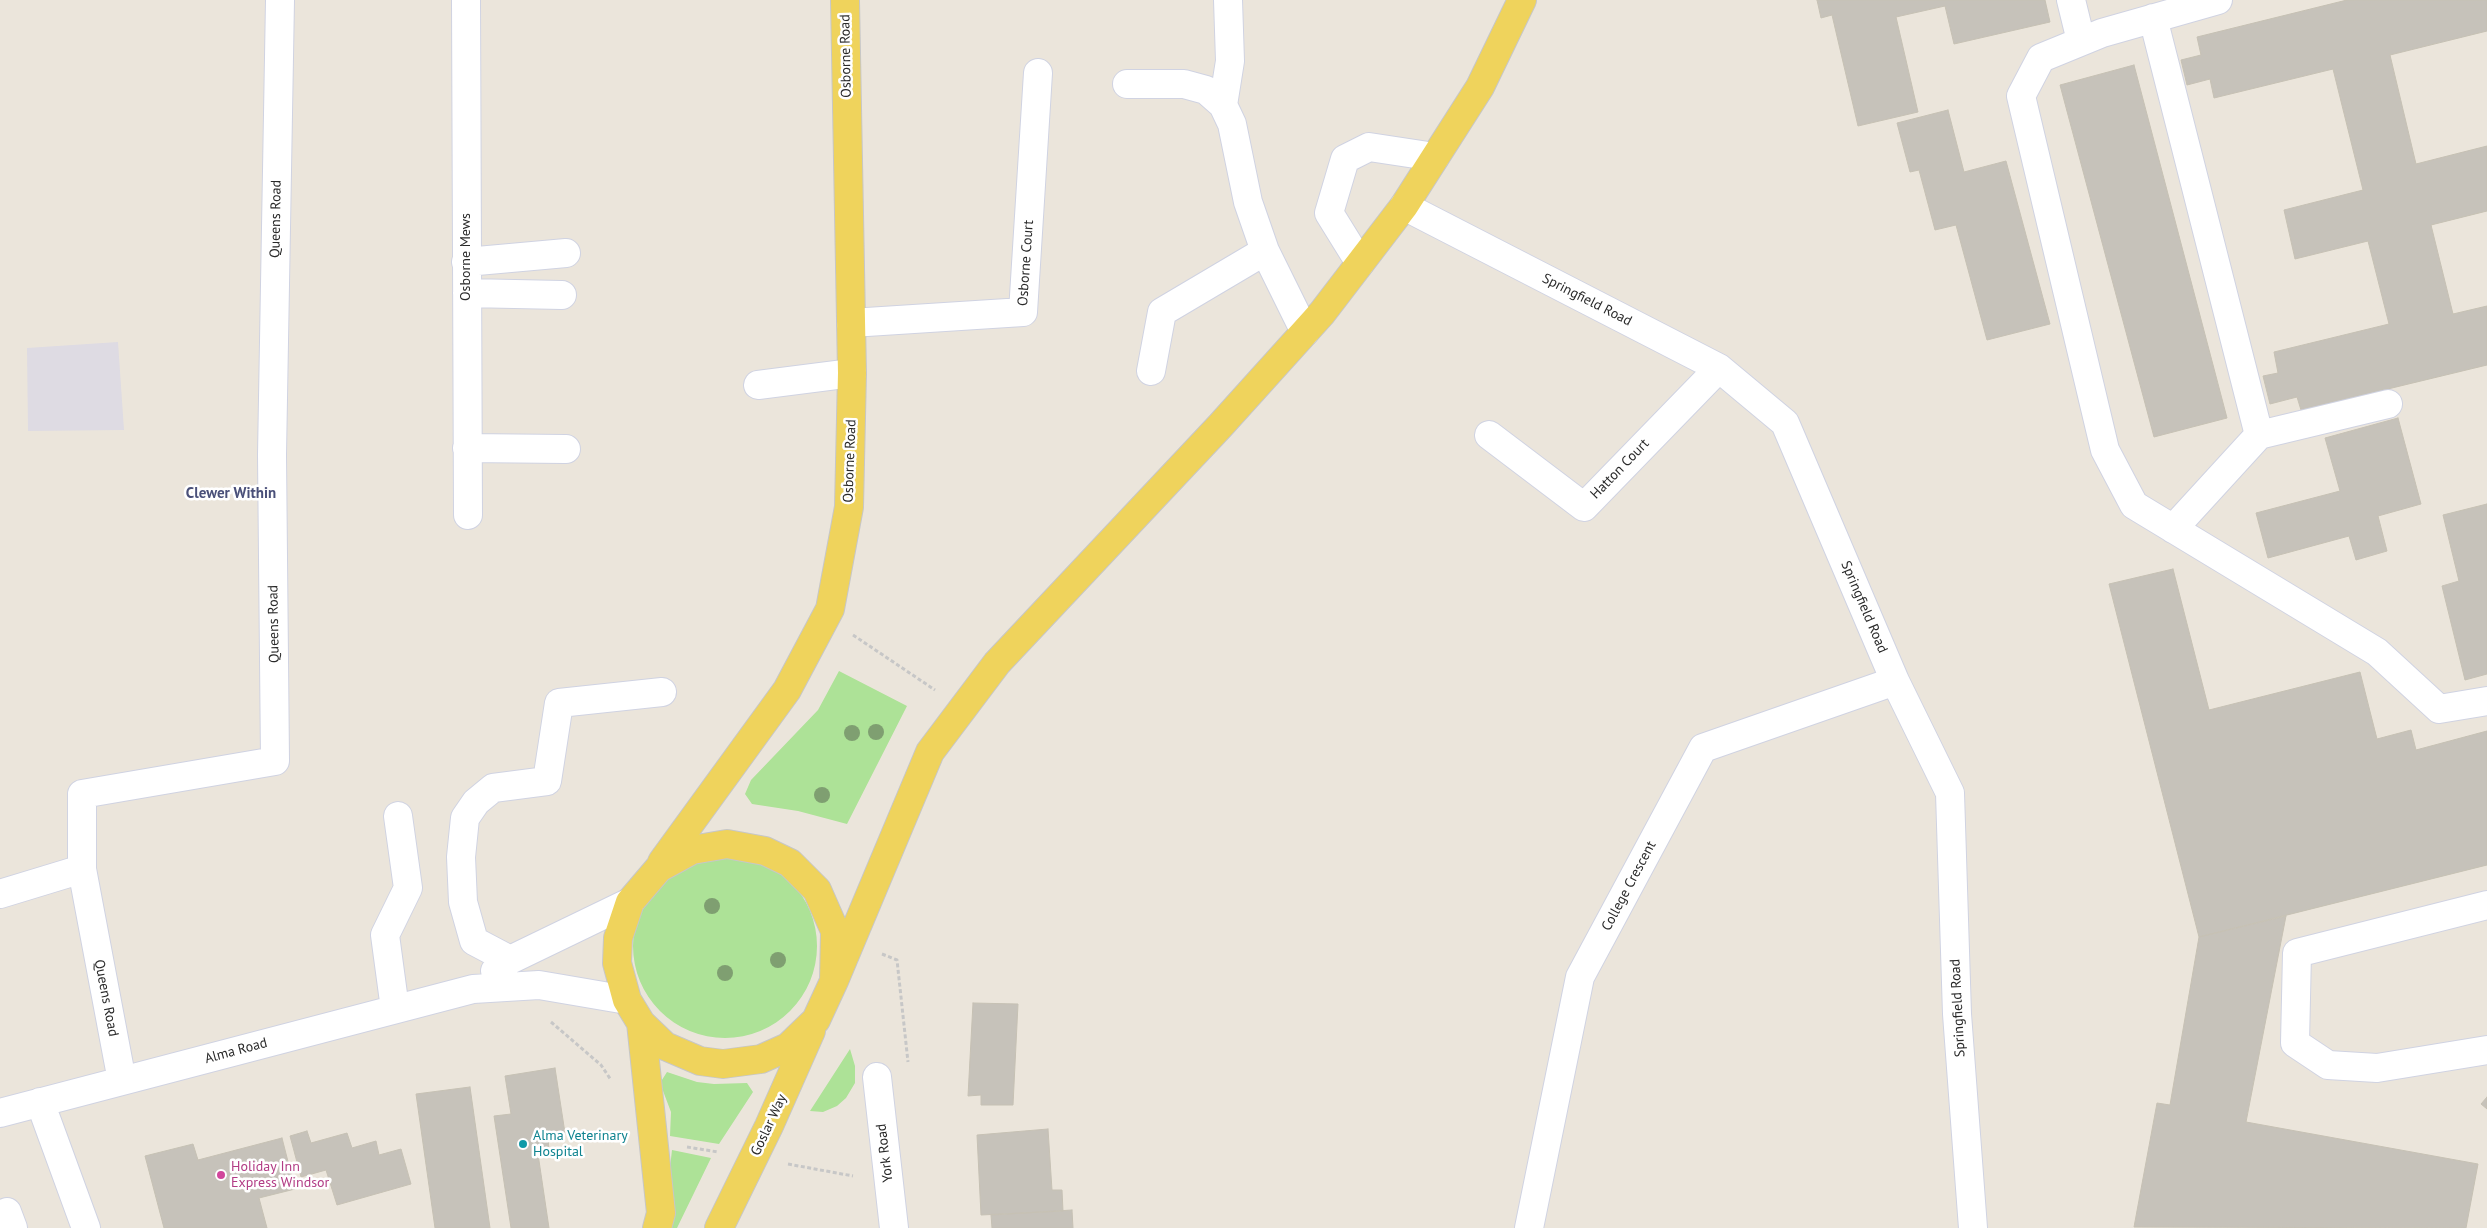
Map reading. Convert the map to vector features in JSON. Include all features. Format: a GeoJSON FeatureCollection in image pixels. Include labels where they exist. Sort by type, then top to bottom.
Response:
{"type":"FeatureCollection","features":[{"type":"Feature","properties":{"kind":"main road","name":"Osborne Road"},"geometry":{"type":"LineString","coordinates":[[630,902],[659,868],[787,690],[830,609],[849,507],[852,372],[845,0]]}},
{"type":"Feature","properties":{"kind":"main road","name":"Goslar Way"},"geometry":{"type":"LineString","coordinates":[[719,1228],[769,1126],[834,981],[930,752],[997,663],[1213,434],[1305,332],[1360,263],[1404,206],[1480,87],[1522,0]]}},
{"type":"Feature","properties":{"kind":"main road"},"geometry":{"type":"LineString","coordinates":[[659,868],[692,850],[728,844],[765,850],[790,863],[817,890],[835,931],[834,981]]}},
{"type":"Feature","properties":{"kind":"main road"},"geometry":{"type":"LineString","coordinates":[[630,902],[618,938],[617,963],[634,1012],[661,1213],[656,1228]]}},
{"type":"Feature","properties":{"kind":"main road"},"geometry":{"type":"LineString","coordinates":[[634,1012],[665,1046],[700,1061],[723,1064],[760,1059],[788,1046],[816,1020]]}},
{"type":"Feature","properties":{"kind":"street","name":"Queens Road"},"geometry":{"type":"LineString","coordinates":[[122,1081],[82,869],[82,794],[276,761],[272,455],[280,0]]}},
{"type":"Feature","properties":{"kind":"street","name":"Osborne Mews"},"geometry":{"type":"LineString","coordinates":[[466,0],[468,515]]}},
{"type":"Feature","properties":{"kind":"street"},"geometry":{"type":"LineString","coordinates":[[1223,105],[1230,61],[1228,0]]}},
{"type":"Feature","properties":{"kind":"street"},"geometry":{"type":"LineString","coordinates":[[2071,0],[2082,42]]}},
{"type":"Feature","properties":{"kind":"street"},"geometry":{"type":"LineString","coordinates":[[2218,0],[2102,33],[2041,58],[2021,96],[2105,450],[2134,505],[2377,652],[2439,709],[2487,701]]}},
{"type":"Feature","properties":{"kind":"street"},"geometry":{"type":"LineString","coordinates":[[2153,18],[2259,435]]}},
{"type":"Feature","properties":{"kind":"street","name":"Osborne Court"},"geometry":{"type":"LineString","coordinates":[[851,323],[1024,312],[1038,73]]}},
{"type":"Feature","properties":{"kind":"street"},"geometry":{"type":"LineString","coordinates":[[1127,84],[1184,84],[1206,90],[1223,105],[1232,124],[1248,202],[1265,251],[1305,332]]}},
{"type":"Feature","properties":{"kind":"street"},"geometry":{"type":"LineString","coordinates":[[1360,263],[1330,212],[1345,159],[1369,148],[1435,157]]}},
{"type":"Feature","properties":{"kind":"street","name":"Springfield Road"},"geometry":{"type":"LineString","coordinates":[[1404,206],[1719,368],[1786,423],[1895,681],[1950,793],[1957,1014],[1973,1228]]}},
{"type":"Feature","properties":{"kind":"street"},"geometry":{"type":"LineString","coordinates":[[1151,371],[1162,312],[1265,251]]}},
{"type":"Feature","properties":{"kind":"street"},"geometry":{"type":"LineString","coordinates":[[466,262],[566,253]]}},
{"type":"Feature","properties":{"kind":"street"},"geometry":{"type":"LineString","coordinates":[[467,293],[562,295]]}},
{"type":"Feature","properties":{"kind":"street","name":"Hatton Court"},"geometry":{"type":"LineString","coordinates":[[1489,435],[1584,507],[1719,368]]}},
{"type":"Feature","properties":{"kind":"street"},"geometry":{"type":"LineString","coordinates":[[758,386],[852,372]]}},
{"type":"Feature","properties":{"kind":"street"},"geometry":{"type":"LineString","coordinates":[[2173,529],[2259,435],[2388,404]]}},
{"type":"Feature","properties":{"kind":"street"},"geometry":{"type":"LineString","coordinates":[[467,448],[566,449]]}},
{"type":"Feature","properties":{"kind":"street","name":"College Crescent"},"geometry":{"type":"LineString","coordinates":[[1529,1228],[1580,977],[1703,748],[1895,681]]}},
{"type":"Feature","properties":{"kind":"street"},"geometry":{"type":"LineString","coordinates":[[510,960],[474,941],[463,902],[461,857],[466,818],[476,802],[493,788],[547,781],[559,702],[662,692]]}},
{"type":"Feature","properties":{"kind":"street"},"geometry":{"type":"LineString","coordinates":[[395,1009],[385,935],[408,888],[398,816]]}},
{"type":"Feature","properties":{"kind":"street"},"geometry":{"type":"LineString","coordinates":[[0,894],[82,869]]}},
{"type":"Feature","properties":{"kind":"street","name":"Alma Road"},"geometry":{"type":"LineString","coordinates":[[473,989],[510,960],[630,902]]}},
{"type":"Feature","properties":{"kind":"street"},"geometry":{"type":"LineString","coordinates":[[2487,905],[2297,953],[2295,1043],[2328,1065],[2377,1068],[2487,1050]]}},
{"type":"Feature","properties":{"kind":"street","name":"Alma Road"},"geometry":{"type":"LineString","coordinates":[[0,1113],[473,989],[539,986],[634,1012]]}},
{"type":"Feature","properties":{"kind":"street","name":"York Road"},"geometry":{"type":"LineString","coordinates":[[877,1077],[894,1228]]}},
{"type":"Feature","properties":{"kind":"street"},"geometry":{"type":"LineString","coordinates":[[40,1102],[86,1228]]}},
{"type":"Feature","properties":{"kind":"path"},"geometry":{"type":"LineString","coordinates":[[826,617],[962,709]]}},
{"type":"Feature","properties":{"kind":"path"},"geometry":{"type":"LineString","coordinates":[[851,941],[897,960],[909,1074],[877,1077]]}},
{"type":"Feature","properties":{"kind":"shaded area"},"geometry":{"type":"Polygon","coordinates":[[[118,342],[124,430],[28,431],[27,348],[118,342]]]}},
{"type":"Feature","properties":{"kind":"green space"},"geometry":{"type":"Polygon","coordinates":[[[839,671],[907,706],[847,824],[798,811],[752,804],[745,794],[751,780],[818,710],[839,671]]]}},
{"type":"Feature","properties":{"kind":"green space"},"geometry":{"type":"Polygon","coordinates":[[[716,854],[734,854],[752,858],[776,869],[796,887],[802,895],[813,919],[817,955],[810,981],[802,997],[784,1017],[776,1023],[752,1034],[734,1038],[716,1038],[698,1034],[674,1023],[654,1005],[648,997],[637,973],[633,955],[633,937],[637,919],[648,895],[666,875],[674,869],[698,858],[716,854]]]}},
{"type":"Feature","properties":{"kind":"green space"},"geometry":{"type":"Polygon","coordinates":[[[850,1049],[855,1066],[855,1083],[846,1098],[837,1106],[823,1112],[810,1111],[850,1049]]]}},
{"type":"Feature","properties":{"kind":"green space"},"geometry":{"type":"Polygon","coordinates":[[[667,1072],[697,1082],[714,1084],[747,1083],[753,1092],[719,1144],[670,1136],[671,1112],[660,1083],[667,1072]]]}},
{"type":"Feature","properties":{"kind":"green space"},"geometry":{"type":"Polygon","coordinates":[[[672,1150],[711,1158],[677,1228],[660,1228],[665,1212],[672,1150]]]}},
{"type":"Feature","properties":{"kind":"building"},"geometry":{"type":"Polygon","coordinates":[[[1817,0],[2045,0],[2050,22],[1954,44],[1945,6],[1896,17],[1918,112],[1858,126],[1832,15],[1821,18],[1817,0]]]}},
{"type":"Feature","properties":{"kind":"building"},"geometry":{"type":"Polygon","coordinates":[[[2347,0],[2487,0],[2487,31],[2390,55],[2416,164],[2487,146],[2487,211],[2431,225],[2453,314],[2487,306],[2487,365],[2301,410],[2297,397],[2270,404],[2263,376],[2278,373],[2274,352],[2389,324],[2368,241],[2295,259],[2284,210],[2363,190],[2333,69],[2214,98],[2210,79],[2187,85],[2181,60],[2201,55],[2197,37],[2347,0]]]}},
{"type":"Feature","properties":{"kind":"building"},"geometry":{"type":"Polygon","coordinates":[[[2134,65],[2227,418],[2154,437],[2060,85],[2134,65]]]}},
{"type":"Feature","properties":{"kind":"building"},"geometry":{"type":"Polygon","coordinates":[[[1948,110],[1964,172],[2006,161],[2050,324],[1987,340],[1956,225],[1935,230],[1919,170],[1910,172],[1897,123],[1948,110]]]}},
{"type":"Feature","properties":{"kind":"building"},"geometry":{"type":"Polygon","coordinates":[[[2398,418],[2421,504],[2378,516],[2387,551],[2356,560],[2349,536],[2268,558],[2256,513],[2340,491],[2325,438],[2398,418]]]}},
{"type":"Feature","properties":{"kind":"building"},"geometry":{"type":"Polygon","coordinates":[[[2487,504],[2487,674],[2465,680],[2442,586],[2459,581],[2443,515],[2487,504]]]}},
{"type":"Feature","properties":{"kind":"building"},"geometry":{"type":"Polygon","coordinates":[[[2173,569],[2209,710],[2360,672],[2377,739],[2411,730],[2416,750],[2487,731],[2487,865],[2199,937],[2109,584],[2173,569]]]}},
{"type":"Feature","properties":{"kind":"building"},"geometry":{"type":"Polygon","coordinates":[[[2286,916],[2246,1122],[2478,1164],[2466,1228],[2134,1227],[2157,1103],[2170,1105],[2199,937],[2286,916]]]}},
{"type":"Feature","properties":{"kind":"building"},"geometry":{"type":"Polygon","coordinates":[[[973,1003],[1018,1004],[1013,1105],[981,1105],[981,1095],[968,1096],[973,1003]]]}},
{"type":"Feature","properties":{"kind":"building","name":"Alma Veterinary Hospital"},"geometry":{"type":"Polygon","coordinates":[[[555,1068],[565,1133],[548,1136],[549,1152],[538,1154],[549,1228],[511,1228],[494,1116],[511,1114],[505,1076],[555,1068]]]}},
{"type":"Feature","properties":{"kind":"building"},"geometry":{"type":"Polygon","coordinates":[[[470,1087],[490,1228],[435,1228],[416,1094],[470,1087]]]}},
{"type":"Feature","properties":{"kind":"building"},"geometry":{"type":"Polygon","coordinates":[[[2487,1097],[2487,1109],[2481,1104],[2487,1097]]]}},
{"type":"Feature","properties":{"kind":"building"},"geometry":{"type":"Polygon","coordinates":[[[1048,1129],[1052,1190],[1062,1190],[1063,1211],[981,1215],[977,1135],[1048,1129]]]}},
{"type":"Feature","properties":{"kind":"building"},"geometry":{"type":"Polygon","coordinates":[[[307,1131],[311,1143],[347,1133],[352,1148],[376,1141],[379,1155],[401,1149],[411,1184],[337,1205],[326,1170],[301,1177],[290,1136],[307,1131]]]}},
{"type":"Feature","properties":{"kind":"building","name":"Holiday Inn Express Windsor"},"geometry":{"type":"Polygon","coordinates":[[[282,1138],[295,1189],[259,1198],[267,1228],[164,1228],[145,1156],[193,1144],[198,1160],[282,1138]]]}},
{"type":"Feature","properties":{"kind":"building"},"geometry":{"type":"Polygon","coordinates":[[[1072,1210],[1073,1228],[992,1228],[991,1215],[1072,1210]]]}},
{"type":"Feature","properties":{"kind":"place","name":"Alma Veterinary Hospital"},"geometry":{"type":"Point","coordinates":[523,1144]}},
{"type":"Feature","properties":{"kind":"place","name":"Holiday Inn Express Windsor"},"geometry":{"type":"Point","coordinates":[221,1175]}},
{"type":"Feature","properties":{"kind":"district","name":"Clewer Within"},"geometry":{"type":"Point","coordinates":[231,494]}}]}
